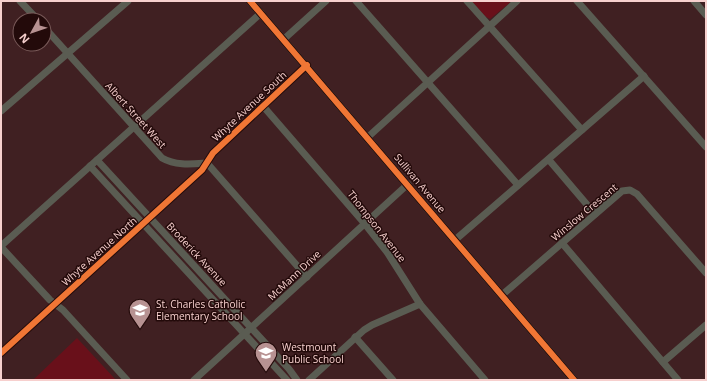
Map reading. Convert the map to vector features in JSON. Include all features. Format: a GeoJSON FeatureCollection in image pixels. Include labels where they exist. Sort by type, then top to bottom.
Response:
{"type":"FeatureCollection","features":[{"type":"Feature","properties":{"kind":"street"},"geometry":{"type":"LineString","coordinates":[[20,1],[30,12]]}},
{"type":"Feature","properties":{"kind":"street"},"geometry":{"type":"LineString","coordinates":[[1,111],[128,1]]}},
{"type":"Feature","properties":{"kind":"street","name":"Sullivan Avenue"},"geometry":{"type":"LineString","coordinates":[[250,1],[368,137],[574,380]]}},
{"type":"Feature","properties":{"kind":"street"},"geometry":{"type":"LineString","coordinates":[[284,39],[326,1]]}},
{"type":"Feature","properties":{"kind":"street"},"geometry":{"type":"LineString","coordinates":[[356,1],[518,185]]}},
{"type":"Feature","properties":{"kind":"street"},"geometry":{"type":"LineString","coordinates":[[467,1],[582,130]]}},
{"type":"Feature","properties":{"kind":"street"},"geometry":{"type":"LineString","coordinates":[[368,137],[518,1]]}},
{"type":"Feature","properties":{"kind":"street"},"geometry":{"type":"LineString","coordinates":[[577,1],[706,147]]}},
{"type":"Feature","properties":{"kind":"street"},"geometry":{"type":"LineString","coordinates":[[694,1],[706,15]]}},
{"type":"Feature","properties":{"kind":"street"},"geometry":{"type":"LineString","coordinates":[[128,380],[63,310],[55,304],[1,247],[260,12]]}},
{"type":"Feature","properties":{"kind":"street","name":"Albert Street West"},"geometry":{"type":"LineString","coordinates":[[52,36],[153,150],[169,162],[180,164],[207,163]]}},
{"type":"Feature","properties":{"kind":"street","name":"Whyte Avenue South"},"geometry":{"type":"LineString","coordinates":[[207,163],[213,153],[306,65]]}},
{"type":"Feature","properties":{"kind":"street"},"geometry":{"type":"LineString","coordinates":[[455,240],[644,76]]}},
{"type":"Feature","properties":{"kind":"street","name":"Thompson Avenue"},"geometry":{"type":"LineString","coordinates":[[263,106],[365,224],[387,252],[420,304],[485,380]]}},
{"type":"Feature","properties":{"kind":"street","name":"Broderick Avenue"},"geometry":{"type":"LineString","coordinates":[[97,160],[252,328],[297,380]]}},
{"type":"Feature","properties":{"kind":"street"},"geometry":{"type":"LineString","coordinates":[[549,160],[595,214]]}},
{"type":"Feature","properties":{"kind":"street"},"geometry":{"type":"LineString","coordinates":[[207,163],[307,277]]}},
{"type":"Feature","properties":{"kind":"street","name":"Whyte Avenue North"},"geometry":{"type":"LineString","coordinates":[[1,353],[151,218],[202,170],[207,163]]}},
{"type":"Feature","properties":{"kind":"street","name":"Broderick Avenue"},"geometry":{"type":"LineString","coordinates":[[90,166],[246,333],[287,380]]}},
{"type":"Feature","properties":{"kind":"street","name":"McMann Drive"},"geometry":{"type":"LineString","coordinates":[[194,380],[408,184]]}},
{"type":"Feature","properties":{"kind":"street","name":"Winslow Crescent"},"geometry":{"type":"LineString","coordinates":[[502,294],[622,191],[630,190],[637,194],[706,273]]}},
{"type":"Feature","properties":{"kind":"street"},"geometry":{"type":"LineString","coordinates":[[562,243],[678,380]]}},
{"type":"Feature","properties":{"kind":"street"},"geometry":{"type":"LineString","coordinates":[[309,380],[355,337],[372,325],[420,304]]}},
{"type":"Feature","properties":{"kind":"street"},"geometry":{"type":"LineString","coordinates":[[663,362],[706,325]]}},
{"type":"Feature","properties":{"kind":"street"},"geometry":{"type":"LineString","coordinates":[[355,337],[393,380]]}},
{"type":"Feature","properties":{"kind":"shaded area"},"geometry":{"type":"Polygon","coordinates":[[[471,1],[512,1],[490,19],[486,17],[471,1]]]}},
{"type":"Feature","properties":{"kind":"shaded area"},"geometry":{"type":"Polygon","coordinates":[[[77,338],[116,380],[33,380],[77,338]]]}},
{"type":"Feature","properties":{"kind":"cycle path"},"geometry":{"type":"LineString","coordinates":[[250,1],[574,380]]}},
{"type":"Feature","properties":{"kind":"cycle path"},"geometry":{"type":"LineString","coordinates":[[1,353],[202,170],[213,153],[307,65]]}},
{"type":"Feature","properties":{"kind":"place","name":"St. Charles Catholic Elementary School"},"geometry":{"type":"Point","coordinates":[140,330]}},
{"type":"Feature","properties":{"kind":"place","name":"Westmount Public School"},"geometry":{"type":"Point","coordinates":[266,372]}}]}
